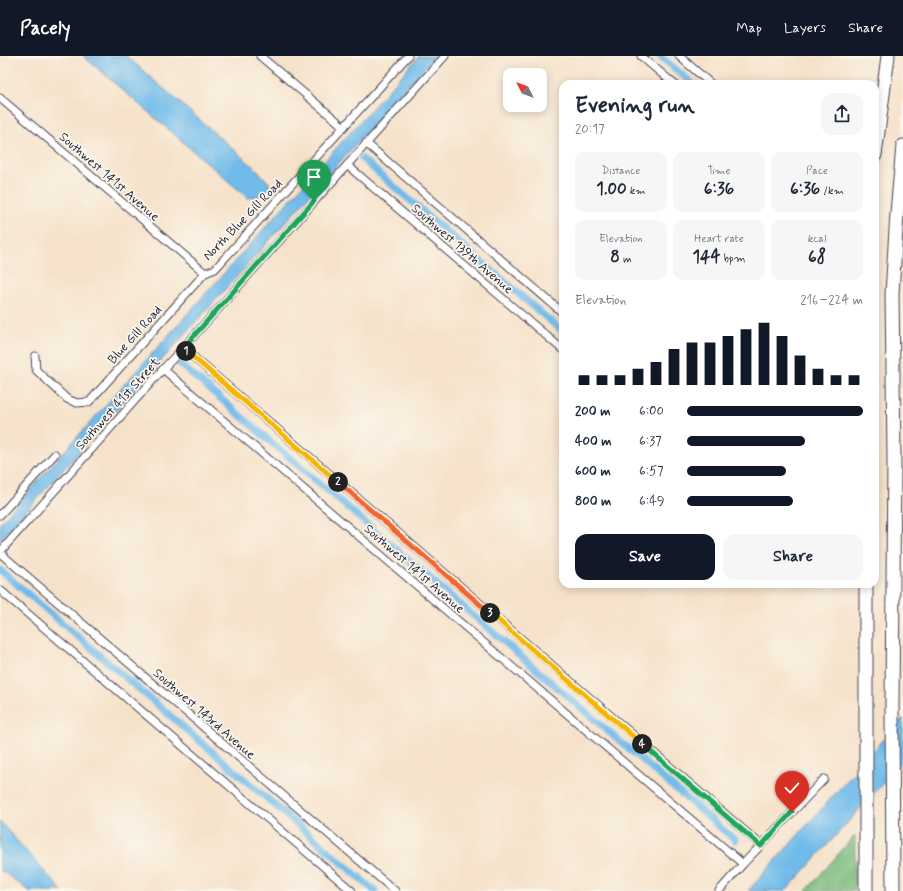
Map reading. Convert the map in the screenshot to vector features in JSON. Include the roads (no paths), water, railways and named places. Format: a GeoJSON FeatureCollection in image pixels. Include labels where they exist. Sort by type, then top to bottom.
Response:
{"type":"FeatureCollection","features":[{"type":"Feature","properties":{"kind":"highway"},"geometry":{"type":"LineString","coordinates":[[879,125],[888,56]]}},
{"type":"Feature","properties":{"kind":"highway"},"geometry":{"type":"LineString","coordinates":[[893,891],[892,703],[894,458],[892,294],[903,146]]}},
{"type":"Feature","properties":{"kind":"highway"},"geometry":{"type":"LineString","coordinates":[[866,588],[866,891]]}},
{"type":"Feature","properties":{"kind":"street"},"geometry":{"type":"LineString","coordinates":[[260,56],[344,128]]}},
{"type":"Feature","properties":{"kind":"street","name":"North Blue Gill Road"},"geometry":{"type":"LineString","coordinates":[[205,273],[215,269],[408,56]]}},
{"type":"Feature","properties":{"kind":"street","name":"Southwest 41st Street"},"geometry":{"type":"LineString","coordinates":[[0,552],[445,56]]}},
{"type":"Feature","properties":{"kind":"street"},"geometry":{"type":"LineString","coordinates":[[641,56],[669,80]]}},
{"type":"Feature","properties":{"kind":"street"},"geometry":{"type":"LineString","coordinates":[[679,56],[706,80]]}},
{"type":"Feature","properties":{"kind":"street","name":"Southwest 141st Avenue"},"geometry":{"type":"LineString","coordinates":[[0,98],[205,273]]}},
{"type":"Feature","properties":{"kind":"street","name":"Southwest 139th Avenue"},"geometry":{"type":"LineString","coordinates":[[366,143],[559,310]]}},
{"type":"Feature","properties":{"kind":"street","name":"Southwest 139th Avenue"},"geometry":{"type":"LineString","coordinates":[[347,165],[559,347]]}},
{"type":"Feature","properties":{"kind":"street","name":"Blue Gill Road"},"geometry":{"type":"LineString","coordinates":[[35,356],[36,370],[67,400],[77,403],[89,402],[205,273]]}},
{"type":"Feature","properties":{"kind":"street","name":"Southwest 141st Avenue"},"geometry":{"type":"LineString","coordinates":[[183,348],[761,846]]}},
{"type":"Feature","properties":{"kind":"street","name":"Southwest 141st Avenue"},"geometry":{"type":"LineString","coordinates":[[164,369],[743,864]]}},
{"type":"Feature","properties":{"kind":"street"},"geometry":{"type":"LineString","coordinates":[[0,515],[55,454]]}},
{"type":"Feature","properties":{"kind":"street","name":"Southwest 143rd Avenue"},"geometry":{"type":"LineString","coordinates":[[0,552],[395,891]]}},
{"type":"Feature","properties":{"kind":"street"},"geometry":{"type":"LineString","coordinates":[[0,590],[352,891]]}},
{"type":"Feature","properties":{"kind":"street"},"geometry":{"type":"LineString","coordinates":[[719,891],[824,779]]}},
{"type":"Feature","properties":{"kind":"water"},"geometry":{"type":"Polygon","coordinates":[[[83,56],[126,56],[255,168],[270,184],[264,195],[248,198],[83,56]]]}},
{"type":"Feature","properties":{"kind":"water"},"geometry":{"type":"Polygon","coordinates":[[[419,56],[435,56],[0,540],[0,523],[419,56]]]}},
{"type":"Feature","properties":{"kind":"water"},"geometry":{"type":"Polygon","coordinates":[[[903,718],[903,761],[786,891],[748,891],[903,718]]]}},
{"type":"Feature","properties":{"kind":"water"},"geometry":{"type":"Polygon","coordinates":[[[0,822],[62,891],[29,891],[0,871],[0,822]]]}},
{"type":"Feature","properties":{"kind":"waterway"},"geometry":{"type":"LineString","coordinates":[[660,56],[688,80]]}},
{"type":"Feature","properties":{"kind":"waterway"},"geometry":{"type":"LineString","coordinates":[[362,159],[559,329]]}},
{"type":"Feature","properties":{"kind":"waterway"},"geometry":{"type":"LineString","coordinates":[[179,363],[735,840]]}},
{"type":"Feature","properties":{"kind":"waterway"},"geometry":{"type":"LineString","coordinates":[[0,570],[375,891]]}}]}
